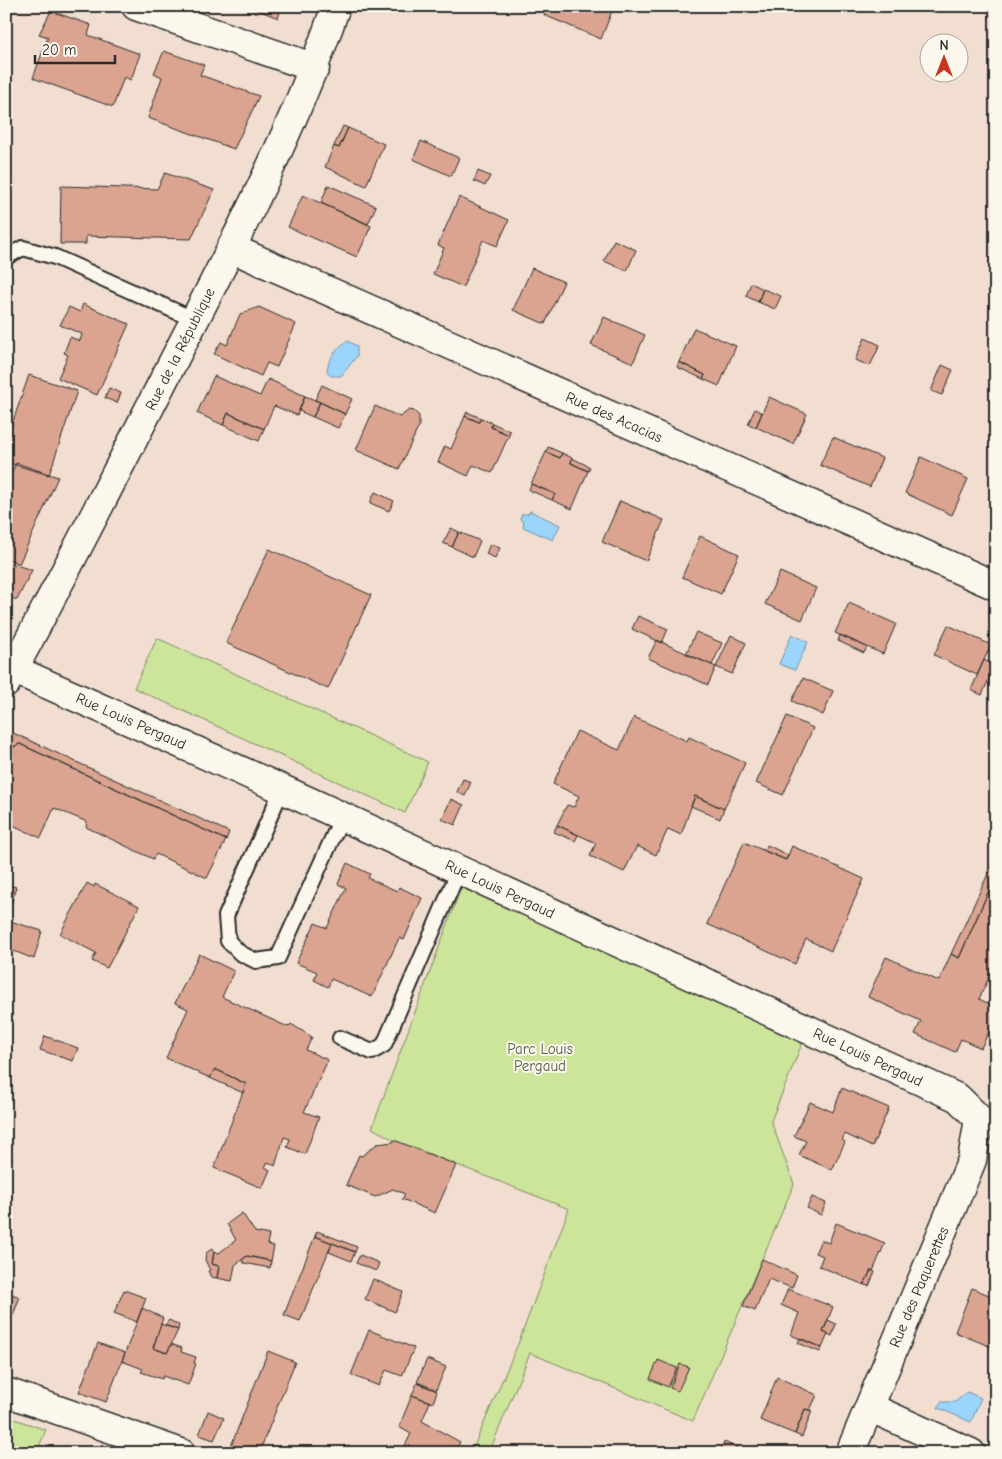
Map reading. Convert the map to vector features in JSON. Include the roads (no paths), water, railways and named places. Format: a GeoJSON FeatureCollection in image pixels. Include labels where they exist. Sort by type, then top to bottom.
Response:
{"type":"FeatureCollection","features":[{"type":"Feature","properties":{"kind":"street"},"geometry":{"type":"LineString","coordinates":[[136,6],[315,68]]}},
{"type":"Feature","properties":{"kind":"street","name":"Rue de la République"},"geometry":{"type":"LineString","coordinates":[[9,672],[42,620],[231,248],[315,68],[336,6]]}},
{"type":"Feature","properties":{"kind":"street","name":"Rue des Acacias"},"geometry":{"type":"LineString","coordinates":[[231,248],[996,586]]}},
{"type":"Feature","properties":{"kind":"street","name":"Rue Louis Pergaud"},"geometry":{"type":"LineString","coordinates":[[9,672],[282,789],[958,1098],[979,1119]]}},
{"type":"Feature","properties":{"kind":"street","name":"Rue des Paquerettes"},"geometry":{"type":"LineString","coordinates":[[850,1453],[972,1160],[979,1119]]}},
{"type":"Feature","properties":{"kind":"street"},"geometry":{"type":"LineString","coordinates":[[6,1392],[135,1445],[181,1453]]}},
{"type":"Feature","properties":{"kind":"street"},"geometry":{"type":"LineString","coordinates":[[869,1407],[971,1453]]}},
{"type":"Feature","properties":{"kind":"lane"},"geometry":{"type":"LineString","coordinates":[[6,257],[23,248],[56,257],[195,320]]}},
{"type":"Feature","properties":{"kind":"lane"},"geometry":{"type":"LineString","coordinates":[[282,789],[226,916],[228,941],[240,953],[256,961],[278,958],[342,817]]}},
{"type":"Feature","properties":{"kind":"lane"},"geometry":{"type":"LineString","coordinates":[[340,1038],[372,1052],[384,1045],[459,870]]}},
{"type":"Feature","properties":{"kind":"water"},"geometry":{"type":"Polygon","coordinates":[[[347,341],[357,346],[357,356],[341,376],[331,376],[327,371],[327,367],[331,358],[347,341]]]}},
{"type":"Feature","properties":{"kind":"water"},"geometry":{"type":"Polygon","coordinates":[[[530,511],[560,525],[553,540],[523,527],[524,523],[520,519],[522,514],[528,514],[530,511]]]}},
{"type":"Feature","properties":{"kind":"water"},"geometry":{"type":"Polygon","coordinates":[[[792,634],[808,642],[795,670],[779,664],[792,634]]]}},
{"type":"Feature","properties":{"kind":"water"},"geometry":{"type":"Polygon","coordinates":[[[967,1392],[981,1398],[971,1422],[938,1408],[941,1402],[955,1402],[967,1392]]]}},
{"type":"Feature","properties":{"kind":"park label","name":"Parc Louis Pergaud"},"geometry":{"type":"Point","coordinates":[540,1058]}}]}
